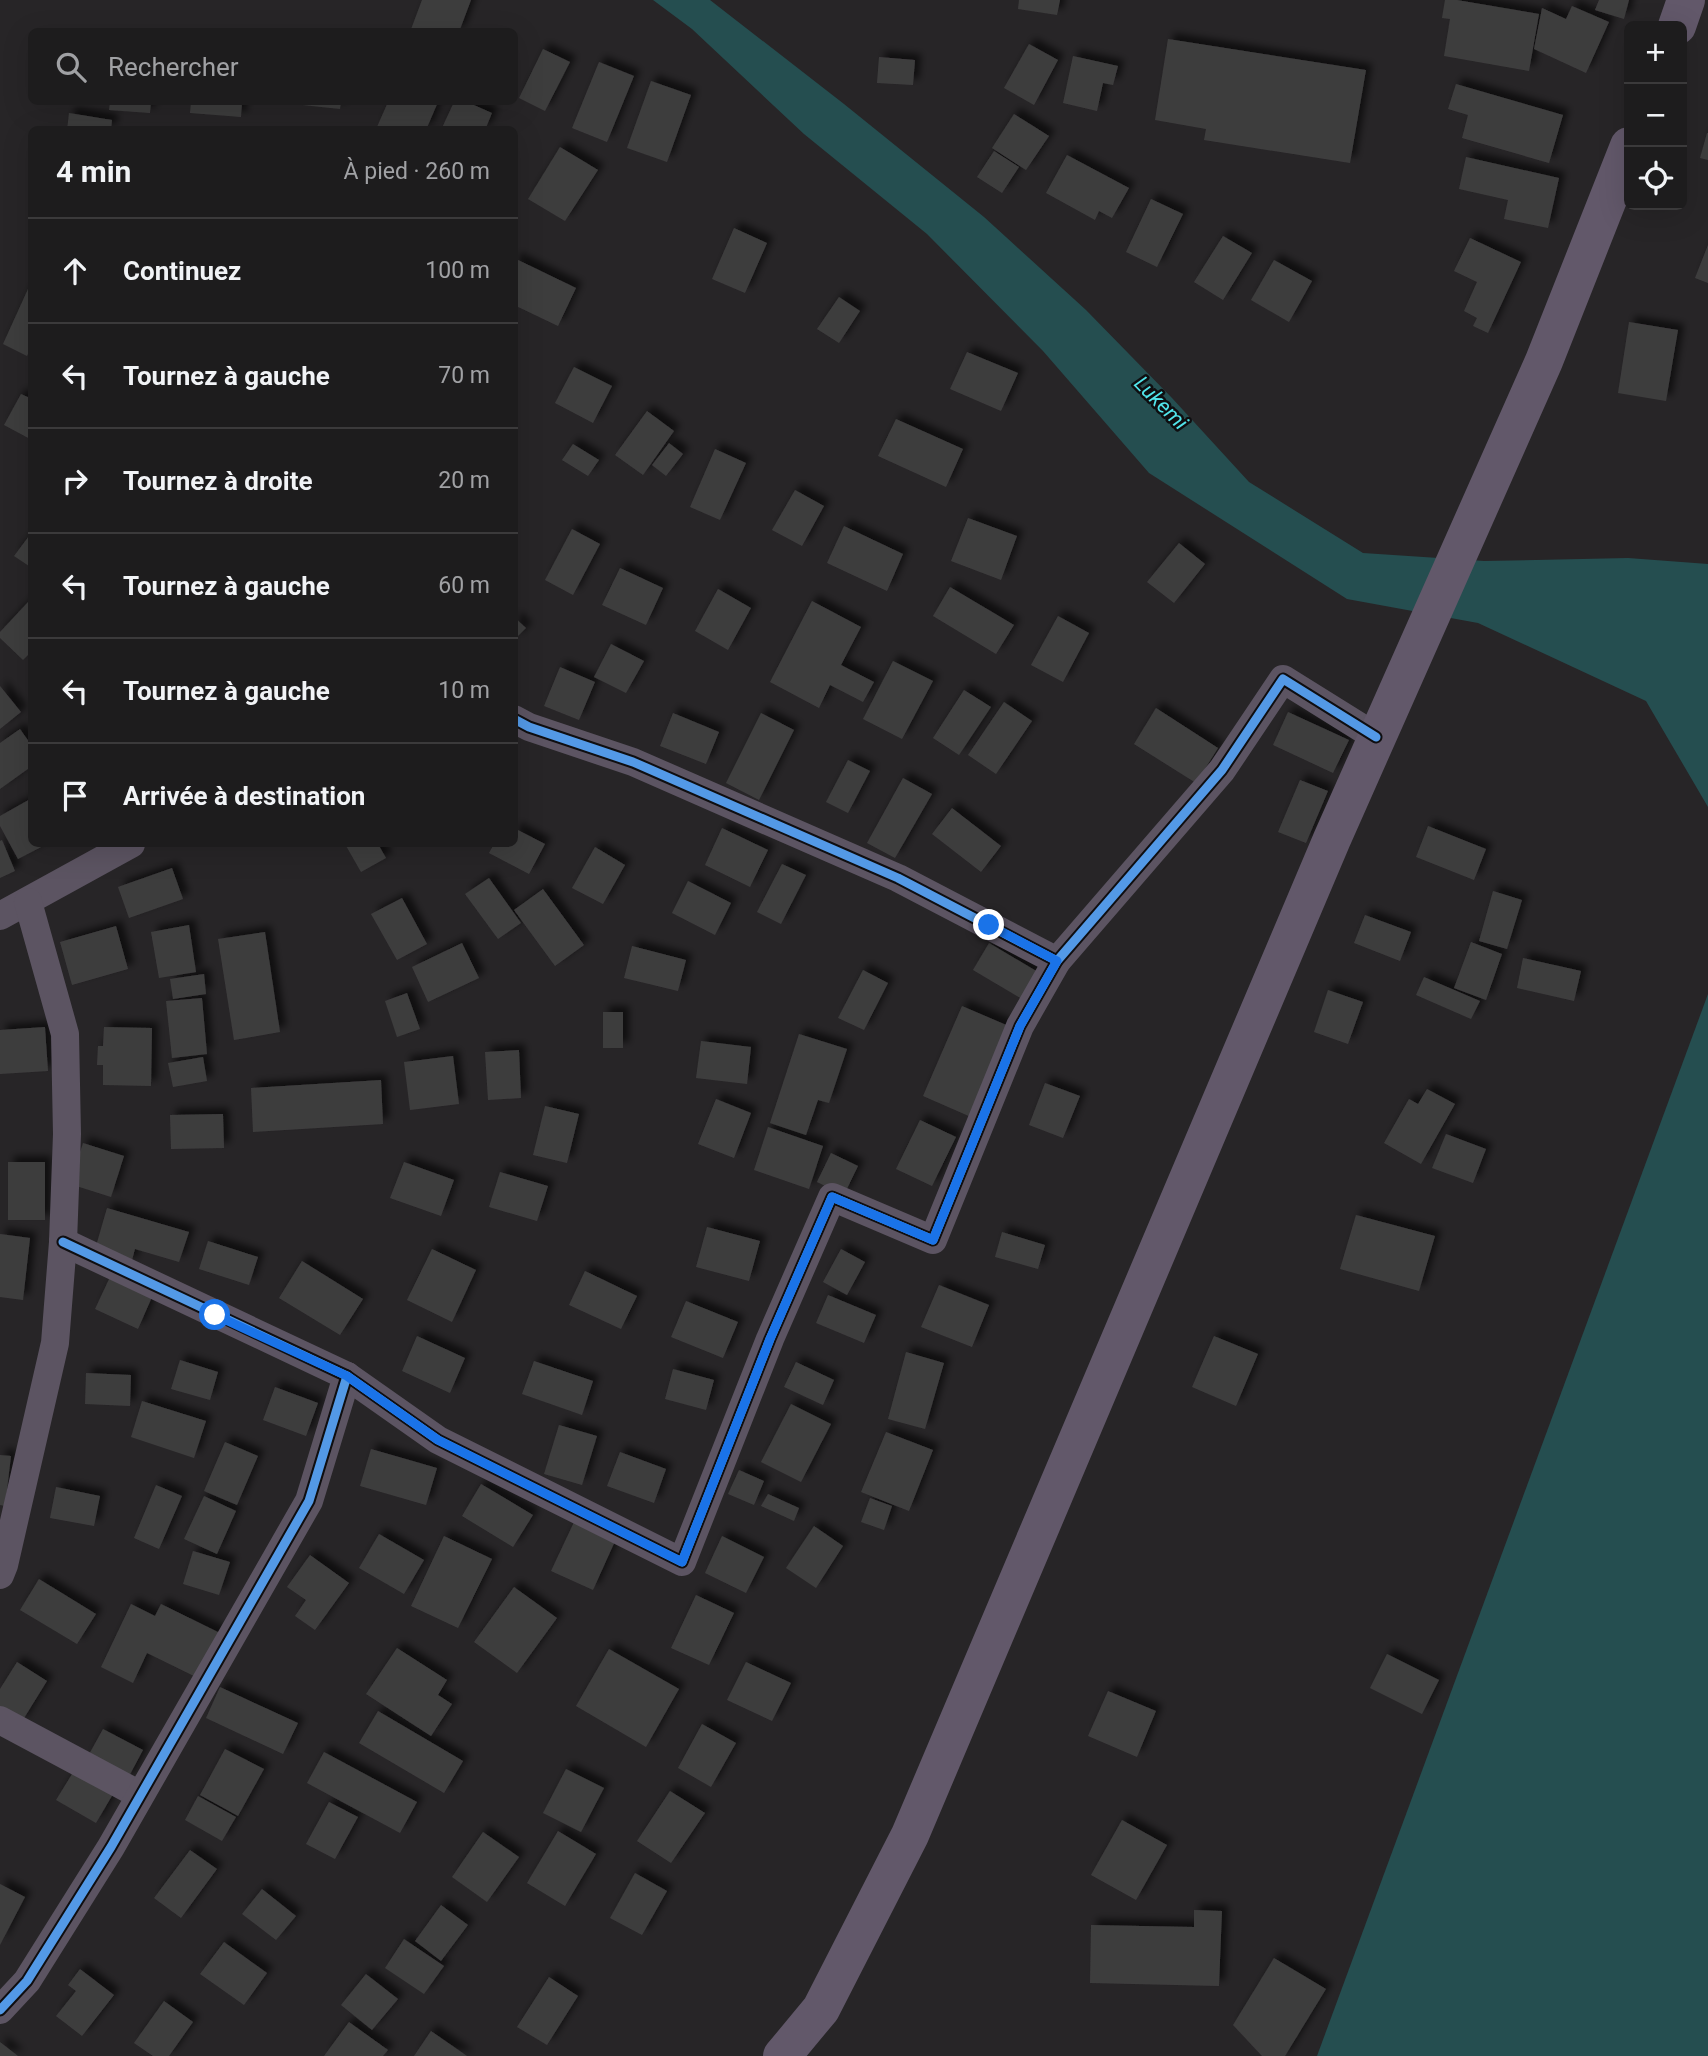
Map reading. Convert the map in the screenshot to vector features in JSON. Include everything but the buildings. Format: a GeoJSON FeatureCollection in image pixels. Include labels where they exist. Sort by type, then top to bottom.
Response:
{"type":"FeatureCollection","features":[{"type":"Feature","properties":{"kind":"highway"},"geometry":{"type":"LineString","coordinates":[[1679,21],[1686,0]]}},
{"type":"Feature","properties":{"kind":"highway"},"geometry":{"type":"LineString","coordinates":[[782,2056],[821,2009],[911,1836],[1379,730],[1544,361],[1629,147]]}},
{"type":"Feature","properties":{"kind":"street"},"geometry":{"type":"LineString","coordinates":[[64,1242],[347,1376],[438,1440],[682,1562],[770,1339],[832,1197],[933,1240],[1020,1026],[1057,961],[1222,770],[1283,679],[1379,730]]}},
{"type":"Feature","properties":{"kind":"street"},"geometry":{"type":"LineString","coordinates":[[518,721],[633,762],[898,878],[1057,961]]}},
{"type":"Feature","properties":{"kind":"street"},"geometry":{"type":"LineString","coordinates":[[0,916],[126,847]]}},
{"type":"Feature","properties":{"kind":"street"},"geometry":{"type":"LineString","coordinates":[[1,1568],[55,1343],[64,1242],[67,1134],[65,1034],[28,902]]}},
{"type":"Feature","properties":{"kind":"street"},"geometry":{"type":"LineString","coordinates":[[0,2010],[27,1981],[111,1847],[309,1501],[347,1376]]}},
{"type":"Feature","properties":{"kind":"street"},"geometry":{"type":"LineString","coordinates":[[0,1720],[140,1795]]}},
{"type":"Feature","properties":{"kind":"water","name":"Lukemi"},"geometry":{"type":"Polygon","coordinates":[[[653,0],[710,0],[844,104],[984,217],[1086,310],[1249,482],[1363,553],[1484,561],[1628,558],[1708,564],[1708,807],[1646,701],[1478,623],[1347,599],[1149,473],[1043,351],[927,234],[804,134],[692,29],[653,0]]]}},
{"type":"Feature","properties":{"kind":"water"},"geometry":{"type":"Polygon","coordinates":[[[1708,994],[1708,2056],[1317,2056],[1708,994]]]}},
{"type":"Feature","properties":{"kind":"cycle path"},"geometry":{"type":"LineString","coordinates":[[63,1242],[347,1376],[438,1440],[682,1562],[770,1339],[832,1197],[933,1240],[1020,1026],[1057,961],[1222,770],[1283,679],[1376,737]]}},
{"type":"Feature","properties":{"kind":"cycle path"},"geometry":{"type":"LineString","coordinates":[[518,721],[633,762],[898,878],[1057,961]]}},
{"type":"Feature","properties":{"kind":"cycle path"},"geometry":{"type":"LineString","coordinates":[[0,2010],[27,1981],[111,1847],[309,1501],[347,1376]]}},
{"type":"Feature","properties":{"kind":"route"},"geometry":{"type":"LineString","coordinates":[[215,1315],[347,1376],[438,1440],[682,1562],[770,1339],[832,1197],[933,1240],[1020,1026],[1057,961],[989,925]]}}]}
